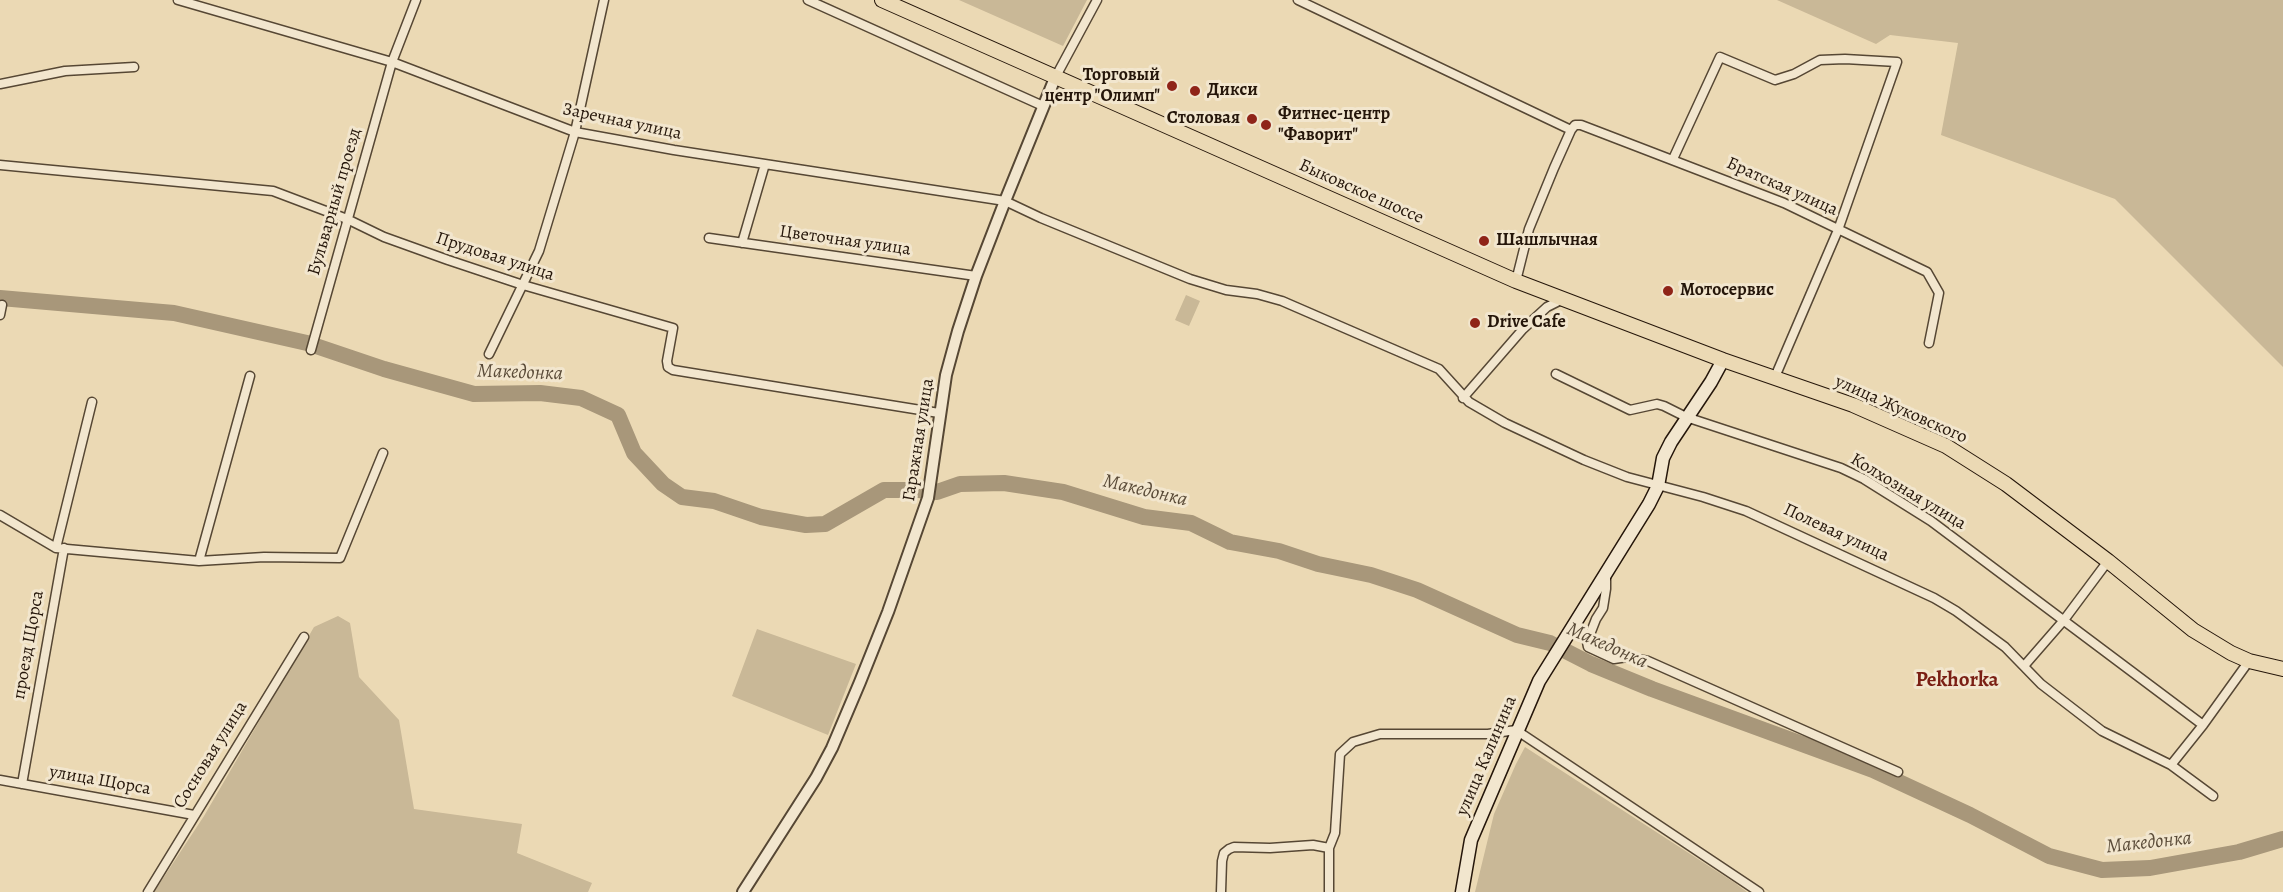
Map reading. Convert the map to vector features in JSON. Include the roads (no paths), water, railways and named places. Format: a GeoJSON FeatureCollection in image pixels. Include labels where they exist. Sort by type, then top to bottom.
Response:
{"type":"FeatureCollection","features":[{"type":"Feature","properties":{"kind":"main road","name":"Быковское шоссе"},"geometry":{"type":"LineString","coordinates":[[882,0],[1055,78],[1563,299]]}},
{"type":"Feature","properties":{"kind":"main road","name":"улица Жуковского"},"geometry":{"type":"LineString","coordinates":[[1563,299],[1723,360],[1853,405],[1946,446],[2006,484],[2108,561],[2193,630],[2231,654],[2249,662],[2283,669]]}},
{"type":"Feature","properties":{"kind":"main road","name":"улица Калинина"},"geometry":{"type":"LineString","coordinates":[[1462,892],[1471,840],[1516,730],[1539,681],[1649,504],[1658,486],[1664,458],[1686,417],[1711,382],[1723,360]]}},
{"type":"Feature","properties":{"kind":"street","name":"Заречная улица"},"geometry":{"type":"LineString","coordinates":[[178,0],[195,3],[392,62],[575,132],[1005,201],[1190,279],[1226,290],[1257,294],[1282,301],[1359,336],[1409,355],[1439,369],[1463,398]]}},
{"type":"Feature","properties":{"kind":"street","name":"Бульварный проезд"},"geometry":{"type":"LineString","coordinates":[[311,350],[392,62],[416,0]]}},
{"type":"Feature","properties":{"kind":"street"},"geometry":{"type":"LineString","coordinates":[[489,354],[538,251],[575,132],[604,0]]}},
{"type":"Feature","properties":{"kind":"street"},"geometry":{"type":"LineString","coordinates":[[808,0],[1043,106]]}},
{"type":"Feature","properties":{"kind":"street"},"geometry":{"type":"LineString","coordinates":[[1055,78],[1097,0]]}},
{"type":"Feature","properties":{"kind":"street"},"geometry":{"type":"LineString","coordinates":[[1298,0],[1571,130],[1529,229],[1516,280]]}},
{"type":"Feature","properties":{"kind":"street","name":"Братская улица"},"geometry":{"type":"LineString","coordinates":[[1571,130],[1575,125],[1581,125],[1673,159],[1784,203],[1838,230],[1897,62],[1820,60],[1794,74],[1775,80],[1720,57],[1673,159]]}},
{"type":"Feature","properties":{"kind":"street"},"geometry":{"type":"LineString","coordinates":[[0,84],[65,72],[134,67]]}},
{"type":"Feature","properties":{"kind":"street","name":"Гаражная улица"},"geometry":{"type":"LineString","coordinates":[[743,892],[812,786],[832,748],[888,612],[929,493],[946,375],[976,276],[1055,78]]}},
{"type":"Feature","properties":{"kind":"street"},"geometry":{"type":"LineString","coordinates":[[742,243],[765,164]]}},
{"type":"Feature","properties":{"kind":"street","name":"Прудовая улица"},"geometry":{"type":"LineString","coordinates":[[0,165],[273,191],[347,219],[384,237],[523,285],[673,328],[667,361],[668,367],[673,370],[939,413]]}},
{"type":"Feature","properties":{"kind":"street"},"geometry":{"type":"LineString","coordinates":[[1775,377],[1838,230],[1927,272],[1939,292],[1929,343]]}},
{"type":"Feature","properties":{"kind":"street","name":"Цветочная улица"},"geometry":{"type":"LineString","coordinates":[[709,238],[976,276]]}},
{"type":"Feature","properties":{"kind":"street"},"geometry":{"type":"LineString","coordinates":[[1463,398],[1523,329],[1547,308],[1563,299]]}},
{"type":"Feature","properties":{"kind":"street"},"geometry":{"type":"LineString","coordinates":[[0,315],[2,305]]}},
{"type":"Feature","properties":{"kind":"street","name":"Колхозная улица"},"geometry":{"type":"LineString","coordinates":[[1556,374],[1630,410],[1657,404],[1664,405],[1686,417],[1841,468],[1864,479],[1931,521],[2203,724]]}},
{"type":"Feature","properties":{"kind":"street"},"geometry":{"type":"LineString","coordinates":[[199,561],[250,376]]}},
{"type":"Feature","properties":{"kind":"street","name":"Полевая улица"},"geometry":{"type":"LineString","coordinates":[[1463,398],[1506,423],[1584,460],[1626,477],[1703,497],[1746,512],[1782,527],[1830,552],[1890,576],[1956,611],[2005,648],[2041,684],[2102,731],[2171,765],[2213,796]]}},
{"type":"Feature","properties":{"kind":"street","name":"проезд Щорса"},"geometry":{"type":"LineString","coordinates":[[22,784],[60,548],[92,402]]}},
{"type":"Feature","properties":{"kind":"street"},"geometry":{"type":"LineString","coordinates":[[0,515],[60,548],[199,561],[264,557],[340,558],[383,453]]}},
{"type":"Feature","properties":{"kind":"street"},"geometry":{"type":"LineString","coordinates":[[2024,666],[2064,620],[2108,561]]}},
{"type":"Feature","properties":{"kind":"street"},"geometry":{"type":"LineString","coordinates":[[1605,574],[1604,608],[1593,626],[1587,642],[1588,647],[1614,659],[1627,657],[1648,661],[1898,772]]}},
{"type":"Feature","properties":{"kind":"street","name":"Сосновая улица"},"geometry":{"type":"LineString","coordinates":[[148,892],[304,637]]}},
{"type":"Feature","properties":{"kind":"street"},"geometry":{"type":"LineString","coordinates":[[2171,765],[2249,662]]}},
{"type":"Feature","properties":{"kind":"street"},"geometry":{"type":"LineString","coordinates":[[1329,892],[1329,848],[1335,832],[1340,754],[1353,742],[1380,735],[1488,734],[1516,730],[1759,892]]}},
{"type":"Feature","properties":{"kind":"street","name":"улица Щорса"},"geometry":{"type":"LineString","coordinates":[[0,780],[194,815]]}},
{"type":"Feature","properties":{"kind":"street"},"geometry":{"type":"LineString","coordinates":[[1221,892],[1224,854],[1234,847],[1270,848],[1313,845],[1329,848]]}},
{"type":"Feature","properties":{"kind":"waterway","name":"Македонка"},"geometry":{"type":"LineString","coordinates":[[0,298],[174,313],[307,343],[384,369],[474,394],[540,393],[581,398],[618,415],[634,453],[663,484],[682,497],[714,501],[761,517],[806,525],[825,524],[884,490],[937,492],[960,484],[1004,483],[1063,492],[1144,517],[1191,523],[1230,542],[1279,551],[1318,564],[1371,575],[1417,590],[1517,635],[1550,643],[1591,664],[1652,689],[1873,770],[1970,815],[2049,856],[2102,870],[2150,868],[2239,852],[2283,839]]}},
{"type":"Feature","properties":{"kind":"place","name":"Торговый центр \"Олимп\""},"geometry":{"type":"Point","coordinates":[1172,86]}},
{"type":"Feature","properties":{"kind":"place","name":"Дикси"},"geometry":{"type":"Point","coordinates":[1195,91]}},
{"type":"Feature","properties":{"kind":"place","name":"Столовая"},"geometry":{"type":"Point","coordinates":[1252,119]}},
{"type":"Feature","properties":{"kind":"place","name":"Фитнес-центр \"Фаворит\""},"geometry":{"type":"Point","coordinates":[1266,125]}},
{"type":"Feature","properties":{"kind":"place","name":"Шашлычная"},"geometry":{"type":"Point","coordinates":[1484,241]}},
{"type":"Feature","properties":{"kind":"place","name":"Мотосервис"},"geometry":{"type":"Point","coordinates":[1668,291]}},
{"type":"Feature","properties":{"kind":"place","name":"Drive Cafe"},"geometry":{"type":"Point","coordinates":[1475,323]}},
{"type":"Feature","properties":{"kind":"district","name":"Pekhorka"},"geometry":{"type":"Point","coordinates":[1957,681]}}]}
